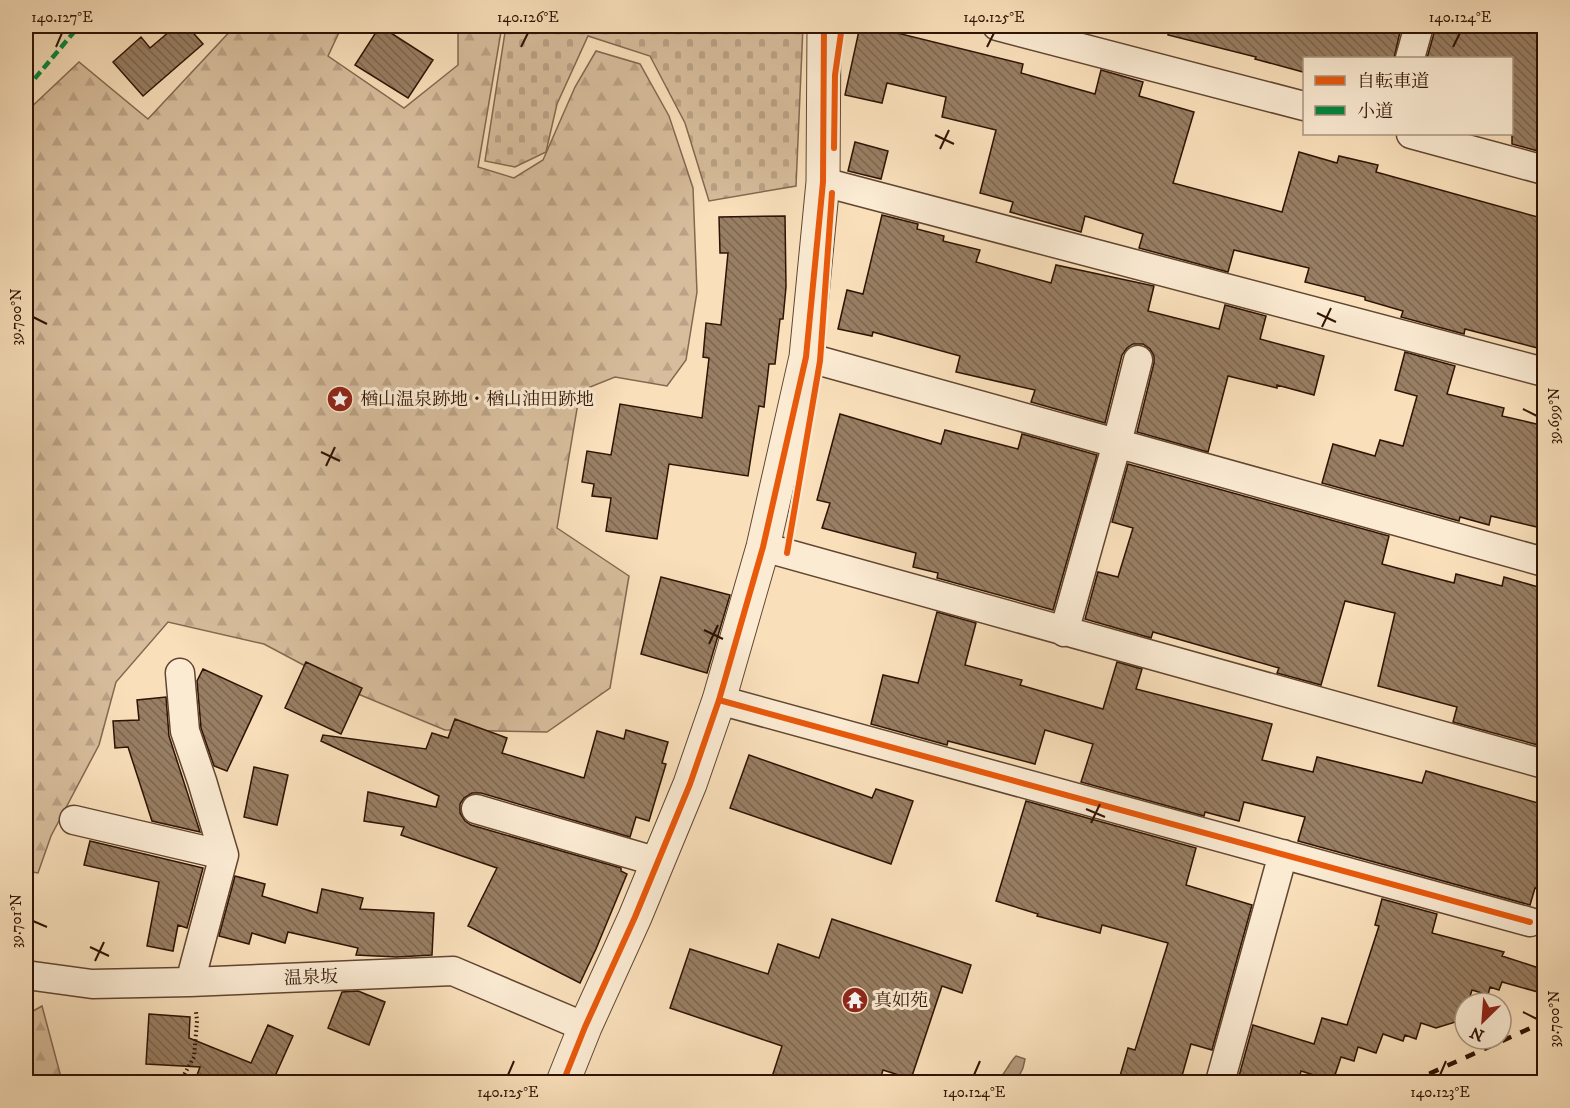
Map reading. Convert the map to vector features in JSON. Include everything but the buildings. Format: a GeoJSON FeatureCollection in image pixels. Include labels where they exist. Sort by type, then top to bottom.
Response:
{"type":"FeatureCollection","features":[{"type":"Feature","properties":{"kind":"street"},"geometry":{"type":"LineString","coordinates":[[563,1083],[690,784],[719,700],[763,547],[806,357],[823,182],[824,26]]}},
{"type":"Feature","properties":{"kind":"street"},"geometry":{"type":"LineString","coordinates":[[997,26],[1303,105]]}},
{"type":"Feature","properties":{"kind":"street"},"geometry":{"type":"LineString","coordinates":[[1410,57],[1419,26]]}},
{"type":"Feature","properties":{"kind":"street"},"geometry":{"type":"LineString","coordinates":[[1415,135],[1545,170]]}},
{"type":"Feature","properties":{"kind":"street"},"geometry":{"type":"LineString","coordinates":[[823,182],[1545,372]]}},
{"type":"Feature","properties":{"kind":"street"},"geometry":{"type":"LineString","coordinates":[[806,357],[1545,562]]}},
{"type":"Feature","properties":{"kind":"street"},"geometry":{"type":"LineString","coordinates":[[1064,632],[1138,360]]}},
{"type":"Feature","properties":{"kind":"street"},"geometry":{"type":"LineString","coordinates":[[763,547],[1545,764]]}},
{"type":"Feature","properties":{"kind":"street"},"geometry":{"type":"LineString","coordinates":[[180,673],[185,731],[224,855],[190,982]]}},
{"type":"Feature","properties":{"kind":"street"},"geometry":{"type":"LineString","coordinates":[[719,700],[1530,922]]}},
{"type":"Feature","properties":{"kind":"street"},"geometry":{"type":"LineString","coordinates":[[476,809],[658,862]]}},
{"type":"Feature","properties":{"kind":"street"},"geometry":{"type":"LineString","coordinates":[[74,820],[224,855]]}},
{"type":"Feature","properties":{"kind":"street"},"geometry":{"type":"LineString","coordinates":[[1220,1083],[1284,854]]}},
{"type":"Feature","properties":{"kind":"street","name":"温泉坂"},"geometry":{"type":"LineString","coordinates":[[26,975],[92,984],[453,971],[585,1027]]}},
{"type":"Feature","properties":{"kind":"path"},"geometry":{"type":"LineString","coordinates":[[180,1083],[194,1057],[195,1048],[197,1021],[190,982]]}},
{"type":"Feature","properties":{"kind":"green space"},"geometry":{"type":"Polygon","coordinates":[[[235,26],[342,26],[328,56],[404,108],[458,65],[458,26],[502,26],[478,167],[514,178],[543,160],[575,87],[596,51],[640,64],[669,116],[693,188],[697,292],[686,360],[667,386],[615,377],[580,391],[557,528],[629,576],[610,688],[547,732],[445,730],[358,694],[264,644],[168,622],[116,682],[99,745],[51,836],[38,873],[26,871],[26,112],[79,62],[148,119],[235,26]]]}},
{"type":"Feature","properties":{"kind":"green space"},"geometry":{"type":"Polygon","coordinates":[[[506,26],[803,26],[796,186],[709,201],[685,123],[650,56],[588,36],[557,104],[546,152],[515,167],[485,161],[506,26]]]}},
{"type":"Feature","properties":{"kind":"green space"},"geometry":{"type":"Polygon","coordinates":[[[42,1006],[62,1081],[66,1082],[26,1082],[26,1015],[42,1006]]]}},
{"type":"Feature","properties":{"kind":"water"},"geometry":{"type":"Polygon","coordinates":[[[1016,1056],[1025,1059],[1016,1082],[996,1082],[1002,1076],[1016,1056]]]}},
{"type":"Feature","properties":{"kind":"railway"},"geometry":{"type":"LineString","coordinates":[[1411,1082],[1544,1022]]}},
{"type":"Feature","properties":{"kind":"marked path"},"geometry":{"type":"LineString","coordinates":[[26,89],[79,26]]}},
{"type":"Feature","properties":{"kind":"cycle path"},"geometry":{"type":"LineString","coordinates":[[563,1082],[690,784],[719,700],[763,547],[806,357],[823,182],[824,26]]}},
{"type":"Feature","properties":{"kind":"cycle path"},"geometry":{"type":"LineString","coordinates":[[834,148],[835,75],[842,26]]}},
{"type":"Feature","properties":{"kind":"cycle path"},"geometry":{"type":"LineString","coordinates":[[787,553],[820,361],[832,193]]}},
{"type":"Feature","properties":{"kind":"cycle path"},"geometry":{"type":"LineString","coordinates":[[719,700],[1530,922]]}},
{"type":"Feature","properties":{"kind":"place","name":"楢山温泉跡地・楢山油田跡地"},"geometry":{"type":"Point","coordinates":[340,399]}},
{"type":"Feature","properties":{"kind":"place","name":"真如苑"},"geometry":{"type":"Point","coordinates":[855,1000]}}]}
